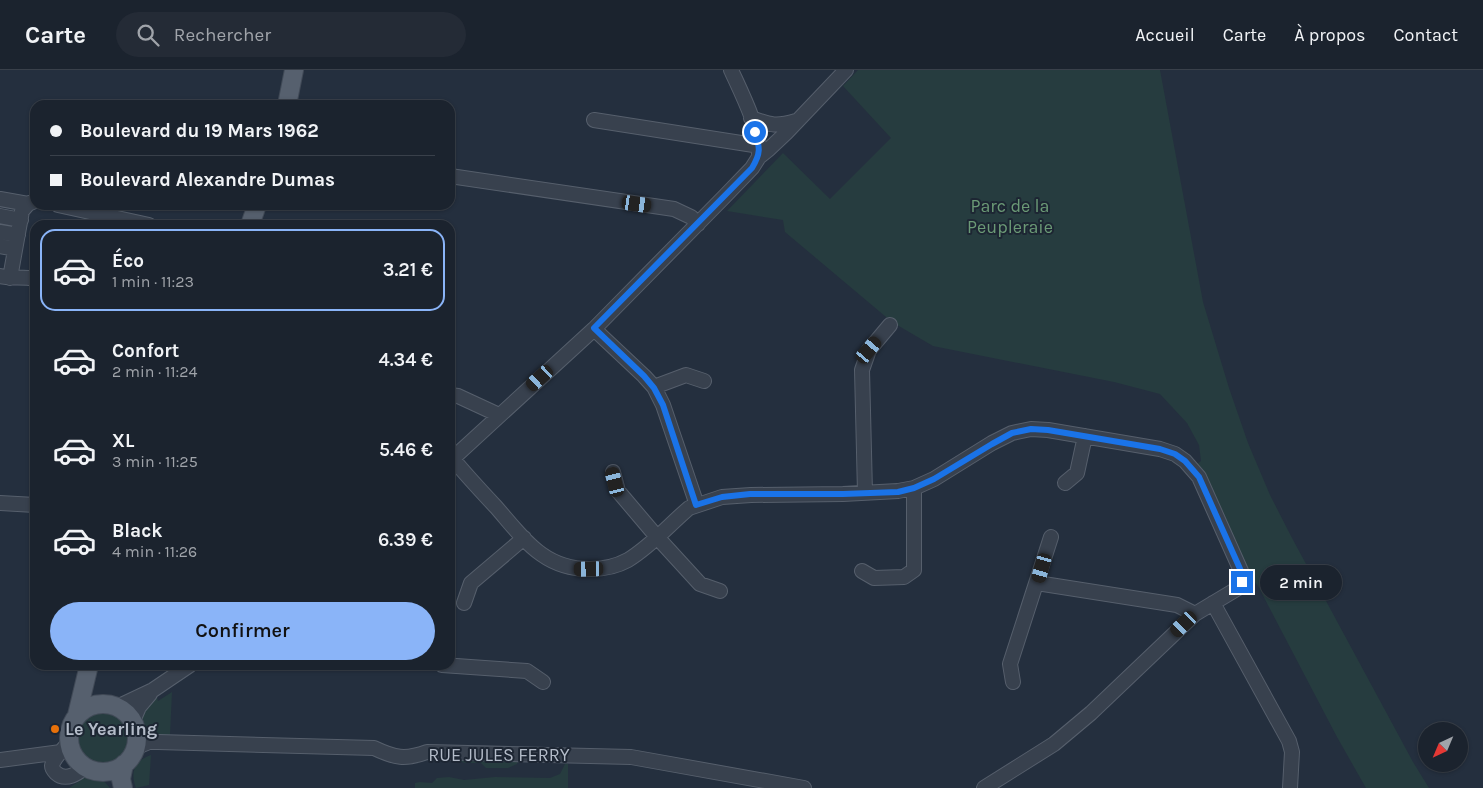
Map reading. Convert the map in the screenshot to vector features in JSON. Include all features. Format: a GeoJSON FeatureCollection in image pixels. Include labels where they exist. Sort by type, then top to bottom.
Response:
{"type":"FeatureCollection","features":[{"type":"Feature","properties":{"kind":"main road"},"geometry":{"type":"LineString","coordinates":[[288,100],[294,70]]}},
{"type":"Feature","properties":{"kind":"main road"},"geometry":{"type":"LineString","coordinates":[[89,670],[77,716],[71,727],[65,747],[86,767],[92,770],[105,771],[124,764],[135,748],[137,735],[133,721],[126,713],[110,705],[94,687],[91,670]]}},
{"type":"Feature","properties":{"kind":"main road"},"geometry":{"type":"LineString","coordinates":[[77,716],[89,707],[110,705]]}},
{"type":"Feature","properties":{"kind":"main road"},"geometry":{"type":"LineString","coordinates":[[122,788],[121,779],[124,764]]}},
{"type":"Feature","properties":{"kind":"main road"},"geometry":{"type":"LineString","coordinates":[[105,771],[122,788]]}},
{"type":"Feature","properties":{"kind":"street"},"geometry":{"type":"LineString","coordinates":[[732,70],[751,118],[759,151]]}},
{"type":"Feature","properties":{"kind":"street"},"geometry":{"type":"LineString","coordinates":[[594,120],[759,151],[770,149],[846,70]]}},
{"type":"Feature","properties":{"kind":"street"},"geometry":{"type":"LineString","coordinates":[[751,118],[780,126]]}},
{"type":"Feature","properties":{"kind":"street"},"geometry":{"type":"LineString","coordinates":[[455,456],[594,328],[698,224],[752,168],[769,134],[780,126],[796,121]]}},
{"type":"Feature","properties":{"kind":"street"},"geometry":{"type":"LineString","coordinates":[[455,177],[674,209],[691,217],[698,224]]}},
{"type":"Feature","properties":{"kind":"street"},"geometry":{"type":"LineString","coordinates":[[0,198],[30,203]]}},
{"type":"Feature","properties":{"kind":"street"},"geometry":{"type":"LineString","coordinates":[[30,204],[22,211],[15,249],[5,277],[30,278]]}},
{"type":"Feature","properties":{"kind":"street"},"geometry":{"type":"LineString","coordinates":[[81,210],[126,220]]}},
{"type":"Feature","properties":{"kind":"street"},"geometry":{"type":"LineString","coordinates":[[0,216],[21,220]]}},
{"type":"Feature","properties":{"kind":"street"},"geometry":{"type":"LineString","coordinates":[[0,232],[18,235]]}},
{"type":"Feature","properties":{"kind":"street"},"geometry":{"type":"LineString","coordinates":[[0,246],[15,249]]}},
{"type":"Feature","properties":{"kind":"street"},"geometry":{"type":"LineString","coordinates":[[865,493],[862,370],[869,350],[890,325]]}},
{"type":"Feature","properties":{"kind":"street"},"geometry":{"type":"LineString","coordinates":[[594,328],[654,388],[663,405],[696,505]]}},
{"type":"Feature","properties":{"kind":"street"},"geometry":{"type":"LineString","coordinates":[[654,388],[686,375],[704,381]]}},
{"type":"Feature","properties":{"kind":"street"},"geometry":{"type":"LineString","coordinates":[[455,396],[499,416]]}},
{"type":"Feature","properties":{"kind":"street"},"geometry":{"type":"LineString","coordinates":[[455,464],[540,554],[575,569],[603,569],[626,561],[644,549],[684,512],[696,505],[722,497],[750,494],[898,492],[914,488],[934,479],[1012,433],[1031,429],[1048,430],[1160,449],[1175,454],[1185,461],[1199,477],[1242,578],[1240,587],[1195,614],[1081,722],[1054,744],[984,788]]}},
{"type":"Feature","properties":{"kind":"street"},"geometry":{"type":"LineString","coordinates":[[1065,483],[1077,472],[1085,436]]}},
{"type":"Feature","properties":{"kind":"street"},"geometry":{"type":"LineString","coordinates":[[613,472],[618,492],[657,537],[700,584],[720,591]]}},
{"type":"Feature","properties":{"kind":"street"},"geometry":{"type":"LineString","coordinates":[[862,571],[874,578],[904,577],[914,570],[914,488]]}},
{"type":"Feature","properties":{"kind":"street"},"geometry":{"type":"LineString","coordinates":[[0,504],[30,505]]}},
{"type":"Feature","properties":{"kind":"street"},"geometry":{"type":"LineString","coordinates":[[1013,682],[1010,664],[1051,537]]}},
{"type":"Feature","properties":{"kind":"street"},"geometry":{"type":"LineString","coordinates":[[464,603],[472,584],[524,538]]}},
{"type":"Feature","properties":{"kind":"street"},"geometry":{"type":"LineString","coordinates":[[1037,583],[1177,605],[1195,614]]}},
{"type":"Feature","properties":{"kind":"street"},"geometry":{"type":"LineString","coordinates":[[1213,603],[1289,741],[1292,752],[1290,788]]}},
{"type":"Feature","properties":{"kind":"street"},"geometry":{"type":"LineString","coordinates":[[455,666],[526,671],[544,682]]}},
{"type":"Feature","properties":{"kind":"street"},"geometry":{"type":"LineString","coordinates":[[110,705],[153,690],[183,670]]}},
{"type":"Feature","properties":{"kind":"street"},"geometry":{"type":"LineString","coordinates":[[133,721],[139,707],[153,690]]}},
{"type":"Feature","properties":{"kind":"street","name":"RUE JULES FERRY"},"geometry":{"type":"LineString","coordinates":[[135,748],[154,742],[374,748],[392,757],[413,757],[427,752],[620,756],[653,760],[804,788]]}},
{"type":"Feature","properties":{"kind":"street"},"geometry":{"type":"LineString","coordinates":[[0,760],[29,758],[65,747]]}},
{"type":"Feature","properties":{"kind":"street"},"geometry":{"type":"LineString","coordinates":[[58,777],[53,763],[65,747]]}},
{"type":"Feature","properties":{"kind":"street"},"geometry":{"type":"LineString","coordinates":[[29,758],[58,777],[72,776],[86,767]]}},
{"type":"Feature","properties":{"kind":"green space","name":"Parc de la Peupleraie"},"geometry":{"type":"Polygon","coordinates":[[[858,70],[1160,70],[1203,302],[1248,443],[1270,495],[1292,538],[1418,772],[1429,788],[1366,788],[1337,737],[1258,586],[1248,574],[1197,464],[1201,461],[1199,445],[1187,423],[1160,394],[1114,382],[933,346],[892,322],[785,232],[783,220],[727,211],[783,153],[830,199],[891,138],[843,86],[858,70]]]}},
{"type":"Feature","properties":{"kind":"green space"},"geometry":{"type":"Polygon","coordinates":[[[172,692],[170,735],[145,738],[142,719],[144,711],[157,697],[158,701],[172,692]]]}},
{"type":"Feature","properties":{"kind":"green space"},"geometry":{"type":"Polygon","coordinates":[[[97,711],[107,711],[117,715],[125,723],[129,738],[125,753],[117,761],[107,765],[97,765],[87,761],[79,753],[75,743],[75,733],[79,723],[87,715],[97,711]]]}},
{"type":"Feature","properties":{"kind":"green space"},"geometry":{"type":"Polygon","coordinates":[[[151,755],[149,785],[136,788],[133,777],[135,768],[141,760],[151,755]]]}},
{"type":"Feature","properties":{"kind":"green space"},"geometry":{"type":"Polygon","coordinates":[[[458,759],[518,761],[517,764],[508,768],[486,768],[481,763],[465,763],[458,759]]]}},
{"type":"Feature","properties":{"kind":"green space"},"geometry":{"type":"Polygon","coordinates":[[[565,764],[568,764],[568,788],[415,788],[415,783],[432,783],[437,778],[449,777],[464,780],[495,777],[550,778],[560,774],[565,764]]]}},
{"type":"Feature","properties":{"kind":"green space"},"geometry":{"type":"Polygon","coordinates":[[[94,777],[103,780],[110,788],[69,788],[84,778],[94,777]]]}},
{"type":"Feature","properties":{"kind":"place","name":"Le Yearling"},"geometry":{"type":"Point","coordinates":[55,729]}},
{"type":"Feature","properties":{"kind":"route"},"geometry":{"type":"LineString","coordinates":[[755,132],[760,146],[759,157],[752,168],[594,328],[654,388],[663,405],[694,494],[696,505],[722,497],[750,494],[898,492],[914,488],[934,479],[1012,433],[1031,429],[1048,430],[1160,449],[1175,454],[1185,461],[1199,477],[1241,571],[1242,582]]}}]}
